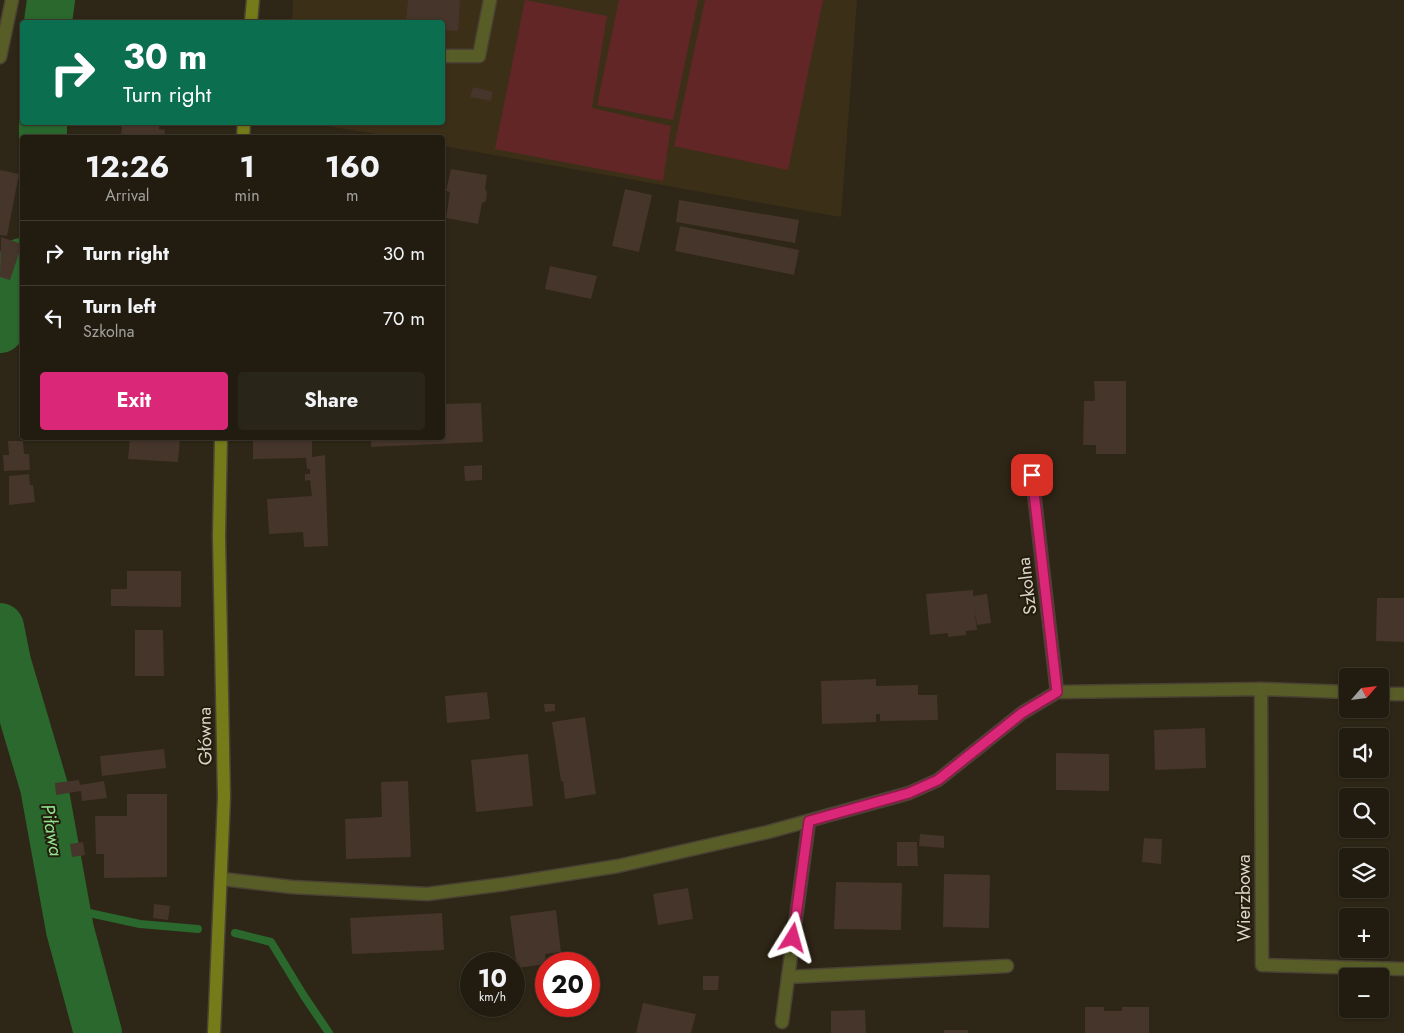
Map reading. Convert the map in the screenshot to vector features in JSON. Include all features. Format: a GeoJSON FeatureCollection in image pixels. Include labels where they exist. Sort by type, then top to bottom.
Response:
{"type":"FeatureCollection","features":[{"type":"Feature","properties":{"kind":"main road"},"geometry":{"type":"LineString","coordinates":[[251,20],[253,0]]}},
{"type":"Feature","properties":{"kind":"main road","name":"Główna"},"geometry":{"type":"LineString","coordinates":[[214,1033],[224,798],[218,536],[221,440]]}},
{"type":"Feature","properties":{"kind":"street"},"geometry":{"type":"LineString","coordinates":[[0,57],[12,0]]}},
{"type":"Feature","properties":{"kind":"street"},"geometry":{"type":"LineString","coordinates":[[445,56],[479,56],[490,0]]}},
{"type":"Feature","properties":{"kind":"street","name":"Szkolna"},"geometry":{"type":"LineString","coordinates":[[1032,475],[1057,692]]}},
{"type":"Feature","properties":{"kind":"street"},"geometry":{"type":"LineString","coordinates":[[222,879],[292,887],[427,894],[618,866],[809,821],[909,793],[938,780],[1022,713],[1057,692],[1260,689],[1339,692]]}},
{"type":"Feature","properties":{"kind":"street","name":"Wierzbowa"},"geometry":{"type":"LineString","coordinates":[[1260,689],[1262,965],[1404,969]]}},
{"type":"Feature","properties":{"kind":"street"},"geometry":{"type":"LineString","coordinates":[[1389,694],[1404,694]]}},
{"type":"Feature","properties":{"kind":"street"},"geometry":{"type":"LineString","coordinates":[[782,1022],[809,821]]}},
{"type":"Feature","properties":{"kind":"street"},"geometry":{"type":"LineString","coordinates":[[788,976],[1007,966]]}},
{"type":"Feature","properties":{"kind":"shaded area"},"geometry":{"type":"Polygon","coordinates":[[[293,0],[857,0],[841,217],[445,146],[445,135],[382,135],[321,125],[445,125],[445,20],[292,20],[293,0]]]}},
{"type":"Feature","properties":{"kind":"shaded area"},"geometry":{"type":"Polygon","coordinates":[[[525,0],[607,16],[592,108],[671,126],[663,181],[495,149],[525,0]]]}},
{"type":"Feature","properties":{"kind":"shaded area"},"geometry":{"type":"Polygon","coordinates":[[[619,0],[698,0],[673,120],[597,105],[619,0]]]}},
{"type":"Feature","properties":{"kind":"shaded area"},"geometry":{"type":"Polygon","coordinates":[[[705,0],[823,0],[788,170],[674,146],[705,0]]]}},
{"type":"Feature","properties":{"kind":"building"},"geometry":{"type":"Polygon","coordinates":[[[408,0],[460,0],[458,31],[445,30],[445,20],[406,20],[408,0]]]}},
{"type":"Feature","properties":{"kind":"building"},"geometry":{"type":"Polygon","coordinates":[[[473,87],[493,92],[491,101],[470,97],[473,87]]]}},
{"type":"Feature","properties":{"kind":"building"},"geometry":{"type":"Polygon","coordinates":[[[122,125],[160,125],[159,129],[165,130],[164,135],[121,135],[122,125]]]}},
{"type":"Feature","properties":{"kind":"building"},"geometry":{"type":"Polygon","coordinates":[[[451,169],[487,175],[486,201],[482,203],[478,224],[446,218],[450,192],[446,191],[451,169]]]}},
{"type":"Feature","properties":{"kind":"building"},"geometry":{"type":"Polygon","coordinates":[[[0,170],[19,174],[7,236],[0,235],[0,170]]]}},
{"type":"Feature","properties":{"kind":"building"},"geometry":{"type":"Polygon","coordinates":[[[625,189],[652,195],[639,252],[612,246],[625,189]]]}},
{"type":"Feature","properties":{"kind":"building"},"geometry":{"type":"Polygon","coordinates":[[[679,200],[799,220],[795,243],[676,222],[679,200]]]}},
{"type":"Feature","properties":{"kind":"building"},"geometry":{"type":"Polygon","coordinates":[[[680,226],[799,250],[794,275],[675,251],[680,226]]]}},
{"type":"Feature","properties":{"kind":"building"},"geometry":{"type":"Polygon","coordinates":[[[1,237],[20,243],[20,250],[10,280],[0,277],[1,237]]]}},
{"type":"Feature","properties":{"kind":"building"},"geometry":{"type":"Polygon","coordinates":[[[550,266],[597,276],[591,299],[545,289],[550,266]]]}},
{"type":"Feature","properties":{"kind":"building"},"geometry":{"type":"Polygon","coordinates":[[[1094,381],[1126,381],[1126,454],[1096,454],[1096,445],[1083,445],[1084,401],[1095,401],[1094,381]]]}},
{"type":"Feature","properties":{"kind":"building"},"geometry":{"type":"Polygon","coordinates":[[[481,403],[483,442],[371,447],[371,440],[445,440],[445,404],[481,403]]]}},
{"type":"Feature","properties":{"kind":"building"},"geometry":{"type":"Polygon","coordinates":[[[130,440],[180,440],[178,462],[128,459],[130,440]]]}},
{"type":"Feature","properties":{"kind":"building"},"geometry":{"type":"Polygon","coordinates":[[[253,440],[312,440],[312,457],[325,455],[328,546],[304,547],[303,532],[269,534],[267,499],[312,496],[310,480],[305,481],[305,474],[310,474],[310,469],[307,469],[306,458],[253,459],[253,440]]]}},
{"type":"Feature","properties":{"kind":"building"},"geometry":{"type":"Polygon","coordinates":[[[8,441],[23,441],[24,454],[29,454],[30,470],[4,471],[3,455],[9,455],[8,441]]]}},
{"type":"Feature","properties":{"kind":"building"},"geometry":{"type":"Polygon","coordinates":[[[482,465],[482,480],[465,481],[464,466],[482,465]]]}},
{"type":"Feature","properties":{"kind":"building"},"geometry":{"type":"Polygon","coordinates":[[[29,474],[30,485],[33,485],[35,502],[9,505],[9,476],[29,474]]]}},
{"type":"Feature","properties":{"kind":"building"},"geometry":{"type":"Polygon","coordinates":[[[127,571],[181,571],[181,607],[111,606],[111,589],[127,589],[127,571]]]}},
{"type":"Feature","properties":{"kind":"building"},"geometry":{"type":"Polygon","coordinates":[[[973,590],[973,596],[987,594],[991,623],[977,625],[974,607],[977,630],[966,631],[966,635],[948,637],[948,633],[930,635],[926,594],[973,590]]]}},
{"type":"Feature","properties":{"kind":"building"},"geometry":{"type":"Polygon","coordinates":[[[1377,598],[1404,598],[1404,642],[1376,641],[1377,598]]]}},
{"type":"Feature","properties":{"kind":"building"},"geometry":{"type":"Polygon","coordinates":[[[135,630],[163,630],[164,676],[135,676],[135,630]]]}},
{"type":"Feature","properties":{"kind":"building"},"geometry":{"type":"Polygon","coordinates":[[[876,679],[876,686],[918,685],[918,695],[937,695],[938,720],[880,721],[880,714],[876,714],[876,722],[822,724],[821,681],[876,679]]]}},
{"type":"Feature","properties":{"kind":"building"},"geometry":{"type":"Polygon","coordinates":[[[487,692],[490,719],[447,723],[445,696],[487,692]]]}},
{"type":"Feature","properties":{"kind":"building"},"geometry":{"type":"Polygon","coordinates":[[[544,704],[555,704],[555,711],[545,712],[544,704]]]}},
{"type":"Feature","properties":{"kind":"building"},"geometry":{"type":"Polygon","coordinates":[[[585,717],[596,794],[565,799],[552,722],[585,717]]]}},
{"type":"Feature","properties":{"kind":"building"},"geometry":{"type":"Polygon","coordinates":[[[1205,728],[1206,768],[1155,770],[1154,730],[1205,728]]]}},
{"type":"Feature","properties":{"kind":"building"},"geometry":{"type":"Polygon","coordinates":[[[164,749],[166,768],[102,776],[100,756],[164,749]]]}},
{"type":"Feature","properties":{"kind":"building"},"geometry":{"type":"Polygon","coordinates":[[[1056,753],[1109,754],[1109,791],[1056,790],[1056,753]]]}},
{"type":"Feature","properties":{"kind":"building"},"geometry":{"type":"Polygon","coordinates":[[[528,754],[533,806],[476,812],[471,760],[528,754]]]}},
{"type":"Feature","properties":{"kind":"building"},"geometry":{"type":"Polygon","coordinates":[[[79,780],[80,785],[104,781],[107,798],[82,801],[81,791],[56,795],[55,783],[79,780]]]}},
{"type":"Feature","properties":{"kind":"building"},"geometry":{"type":"Polygon","coordinates":[[[408,781],[411,857],[346,859],[345,819],[382,817],[381,782],[408,781]]]}},
{"type":"Feature","properties":{"kind":"building"},"geometry":{"type":"Polygon","coordinates":[[[127,794],[167,794],[167,877],[104,878],[104,854],[96,854],[95,816],[127,816],[127,794]]]}},
{"type":"Feature","properties":{"kind":"building"},"geometry":{"type":"Polygon","coordinates":[[[920,834],[944,836],[944,848],[919,846],[920,834]]]}},
{"type":"Feature","properties":{"kind":"building"},"geometry":{"type":"Polygon","coordinates":[[[1144,838],[1162,839],[1161,864],[1142,862],[1144,838]]]}},
{"type":"Feature","properties":{"kind":"building"},"geometry":{"type":"Polygon","coordinates":[[[83,842],[85,855],[72,857],[70,844],[83,842]]]}},
{"type":"Feature","properties":{"kind":"building"},"geometry":{"type":"Polygon","coordinates":[[[897,842],[917,842],[918,866],[897,866],[897,842]]]}},
{"type":"Feature","properties":{"kind":"building"},"geometry":{"type":"Polygon","coordinates":[[[944,874],[990,875],[989,928],[943,927],[944,874]]]}},
{"type":"Feature","properties":{"kind":"building"},"geometry":{"type":"Polygon","coordinates":[[[836,882],[902,883],[901,930],[834,929],[836,882]]]}},
{"type":"Feature","properties":{"kind":"building"},"geometry":{"type":"Polygon","coordinates":[[[688,888],[693,919],[658,925],[653,894],[688,888]]]}},
{"type":"Feature","properties":{"kind":"building"},"geometry":{"type":"Polygon","coordinates":[[[154,904],[170,906],[168,920],[153,918],[154,904]]]}},
{"type":"Feature","properties":{"kind":"building"},"geometry":{"type":"Polygon","coordinates":[[[556,910],[561,952],[535,952],[535,966],[525,967],[525,952],[515,952],[510,916],[556,910]]]}},
{"type":"Feature","properties":{"kind":"building"},"geometry":{"type":"Polygon","coordinates":[[[442,913],[444,950],[352,954],[350,918],[442,913]]]}},
{"type":"Feature","properties":{"kind":"building"},"geometry":{"type":"Polygon","coordinates":[[[703,976],[719,976],[718,990],[703,990],[703,976]]]}},
{"type":"Feature","properties":{"kind":"building"},"geometry":{"type":"Polygon","coordinates":[[[643,1003],[696,1014],[691,1033],[636,1033],[643,1003]]]}},
{"type":"Feature","properties":{"kind":"building"},"geometry":{"type":"Polygon","coordinates":[[[1085,1007],[1104,1007],[1104,1011],[1122,1011],[1122,1007],[1149,1007],[1149,1033],[1085,1033],[1085,1007]]]}},
{"type":"Feature","properties":{"kind":"building"},"geometry":{"type":"Polygon","coordinates":[[[865,1010],[866,1033],[831,1033],[831,1011],[865,1010]]]}},
{"type":"Feature","properties":{"kind":"building"},"geometry":{"type":"Polygon","coordinates":[[[944,1030],[968,1030],[968,1033],[944,1033],[944,1030]]]}},
{"type":"Feature","properties":{"kind":"waterway","name":"Piława"},"geometry":{"type":"LineString","coordinates":[[48,20],[51,0]]}},
{"type":"Feature","properties":{"kind":"waterway","name":"Piława"},"geometry":{"type":"LineString","coordinates":[[43,125],[43,135]]}},
{"type":"Feature","properties":{"kind":"waterway","name":"Piława"},"geometry":{"type":"LineString","coordinates":[[0,329],[20,268]]}},
{"type":"Feature","properties":{"kind":"waterway","name":"Piława"},"geometry":{"type":"LineString","coordinates":[[0,627],[7,662],[44,787],[70,930],[98,1033]]}},
{"type":"Feature","properties":{"kind":"waterway"},"geometry":{"type":"LineString","coordinates":[[66,908],[140,924],[198,929]]}},
{"type":"Feature","properties":{"kind":"waterway"},"geometry":{"type":"LineString","coordinates":[[235,933],[271,942],[329,1033]]}},
{"type":"Feature","properties":{"kind":"route"},"geometry":{"type":"LineString","coordinates":[[793,938],[809,821],[909,793],[938,780],[1022,713],[1057,692],[1032,475]]}}]}
